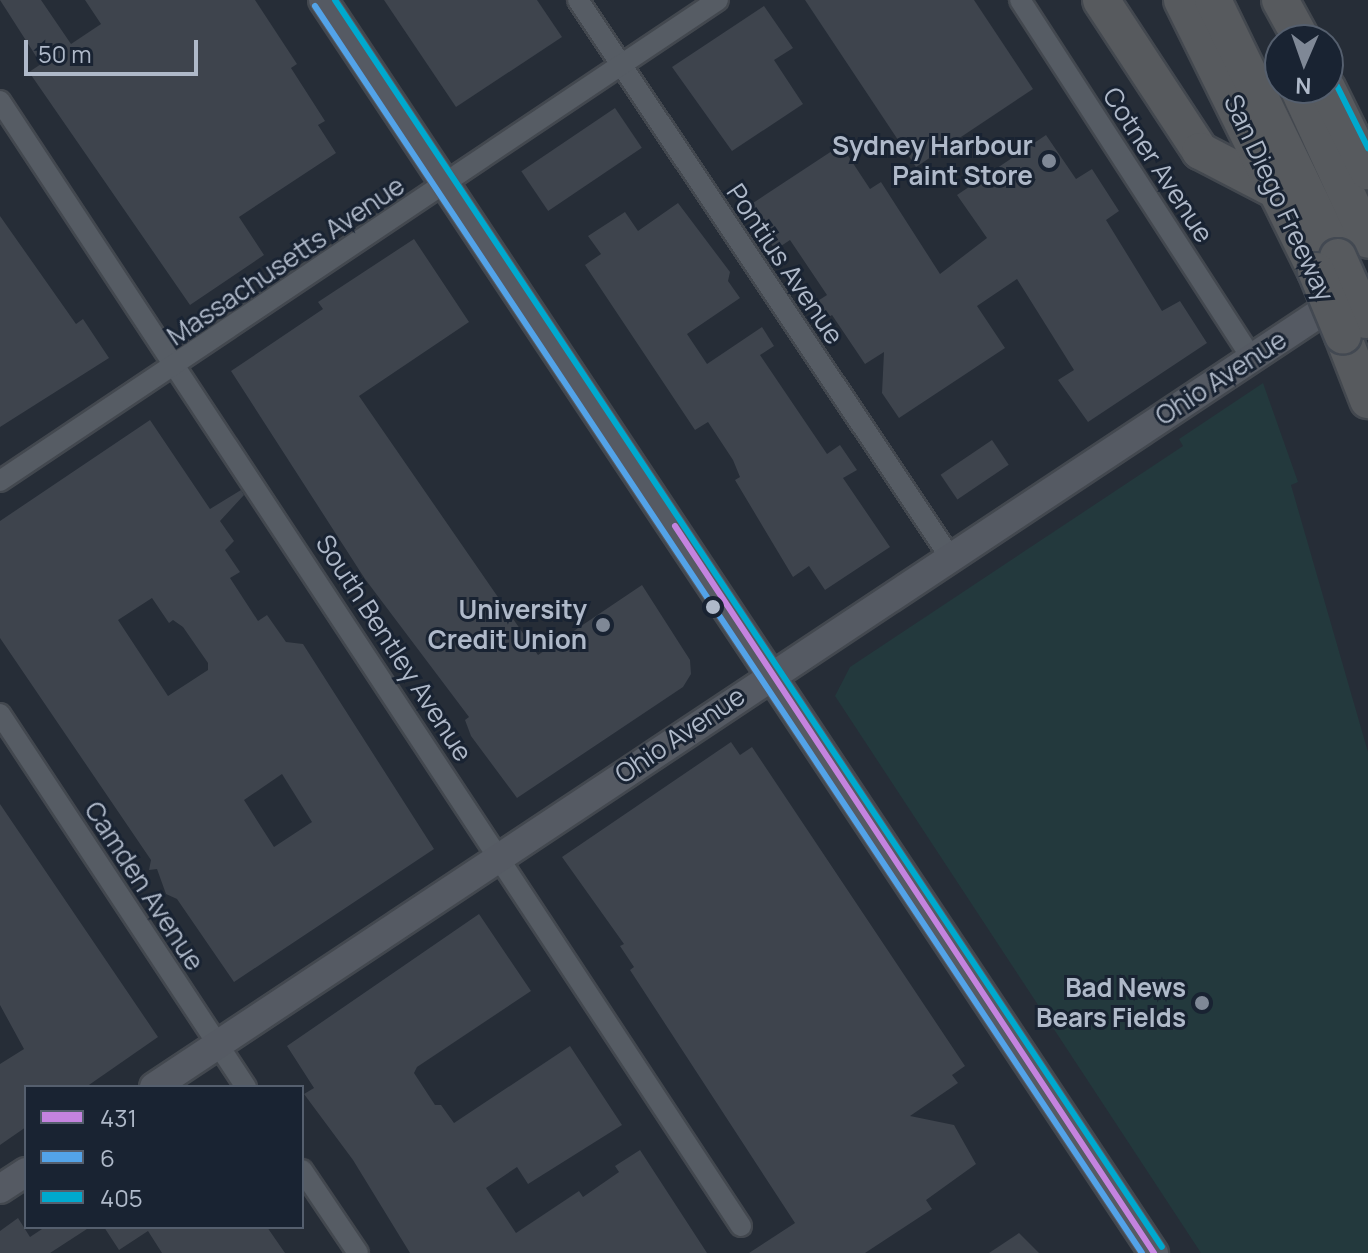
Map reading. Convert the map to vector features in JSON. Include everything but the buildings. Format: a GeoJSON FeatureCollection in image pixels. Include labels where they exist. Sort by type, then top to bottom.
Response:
{"type":"FeatureCollection","features":[{"type":"Feature","properties":{"kind":"highway"},"geometry":{"type":"LineString","coordinates":[[1101,0],[1200,151],[1279,192]]}},
{"type":"Feature","properties":{"kind":"highway","name":"San Diego Freeway"},"geometry":{"type":"LineString","coordinates":[[1182,0],[1279,192],[1347,252],[1368,400]]}},
{"type":"Feature","properties":{"kind":"highway"},"geometry":{"type":"LineString","coordinates":[[1213,0],[1347,252]]}},
{"type":"Feature","properties":{"kind":"highway"},"geometry":{"type":"LineString","coordinates":[[1303,104],[1347,252]]}},
{"type":"Feature","properties":{"kind":"highway"},"geometry":{"type":"LineString","coordinates":[[1335,104],[1368,171]]}},
{"type":"Feature","properties":{"kind":"main road"},"geometry":{"type":"LineString","coordinates":[[323,0],[773,674],[1154,1253]]}},
{"type":"Feature","properties":{"kind":"main road","name":"Ohio Avenue"},"geometry":{"type":"LineString","coordinates":[[157,1085],[1368,281]]}},
{"type":"Feature","properties":{"kind":"main road"},"geometry":{"type":"LineString","coordinates":[[0,1189],[24,1173]]}},
{"type":"Feature","properties":{"kind":"street","name":"Pontius Avenue"},"geometry":{"type":"LineString","coordinates":[[578,0],[950,557]]}},
{"type":"Feature","properties":{"kind":"street","name":"Massachusetts Avenue"},"geometry":{"type":"LineString","coordinates":[[0,481],[448,184],[718,0]]}},
{"type":"Feature","properties":{"kind":"street","name":"Cotner Avenue"},"geometry":{"type":"LineString","coordinates":[[1020,0],[1252,358]]}},
{"type":"Feature","properties":{"kind":"street","name":"South Bentley Avenue"},"geometry":{"type":"LineString","coordinates":[[0,101],[178,364],[497,857],[741,1226]]}},
{"type":"Feature","properties":{"kind":"street","name":"Camden Avenue"},"geometry":{"type":"LineString","coordinates":[[0,714],[245,1085]]}},
{"type":"Feature","properties":{"kind":"street"},"geometry":{"type":"LineString","coordinates":[[304,1173],[358,1253]]}},
{"type":"Feature","properties":{"kind":"green space","name":"Bad News Bears Fields"},"geometry":{"type":"Polygon","coordinates":[[[1263,383],[1298,482],[1291,485],[1368,752],[1368,1253],[1201,1253],[835,696],[850,667],[1183,446],[1179,439],[1263,383]]]}},
{"type":"Feature","properties":{"kind":"transit line","name":"405"},"geometry":{"type":"LineString","coordinates":[[335,0],[1162,1247]]}},
{"type":"Feature","properties":{"kind":"transit line","name":"6"},"geometry":{"type":"LineString","coordinates":[[315,6],[1142,1253]]}},
{"type":"Feature","properties":{"kind":"transit line","name":"405"},"geometry":{"type":"LineString","coordinates":[[1344,100],[1368,148]]}},
{"type":"Feature","properties":{"kind":"transit line","name":"431"},"geometry":{"type":"LineString","coordinates":[[675,526],[1154,1253]]}},
{"type":"Feature","properties":{"kind":"place","name":"Sydney Harbour Paint Store"},"geometry":{"type":"Point","coordinates":[1049,161]}},
{"type":"Feature","properties":{"kind":"place","name":"University Credit Union"},"geometry":{"type":"Point","coordinates":[603,625]}},
{"type":"Feature","properties":{"kind":"place","name":"Bad News Bears Fields"},"geometry":{"type":"Point","coordinates":[1202,1003]}}]}
